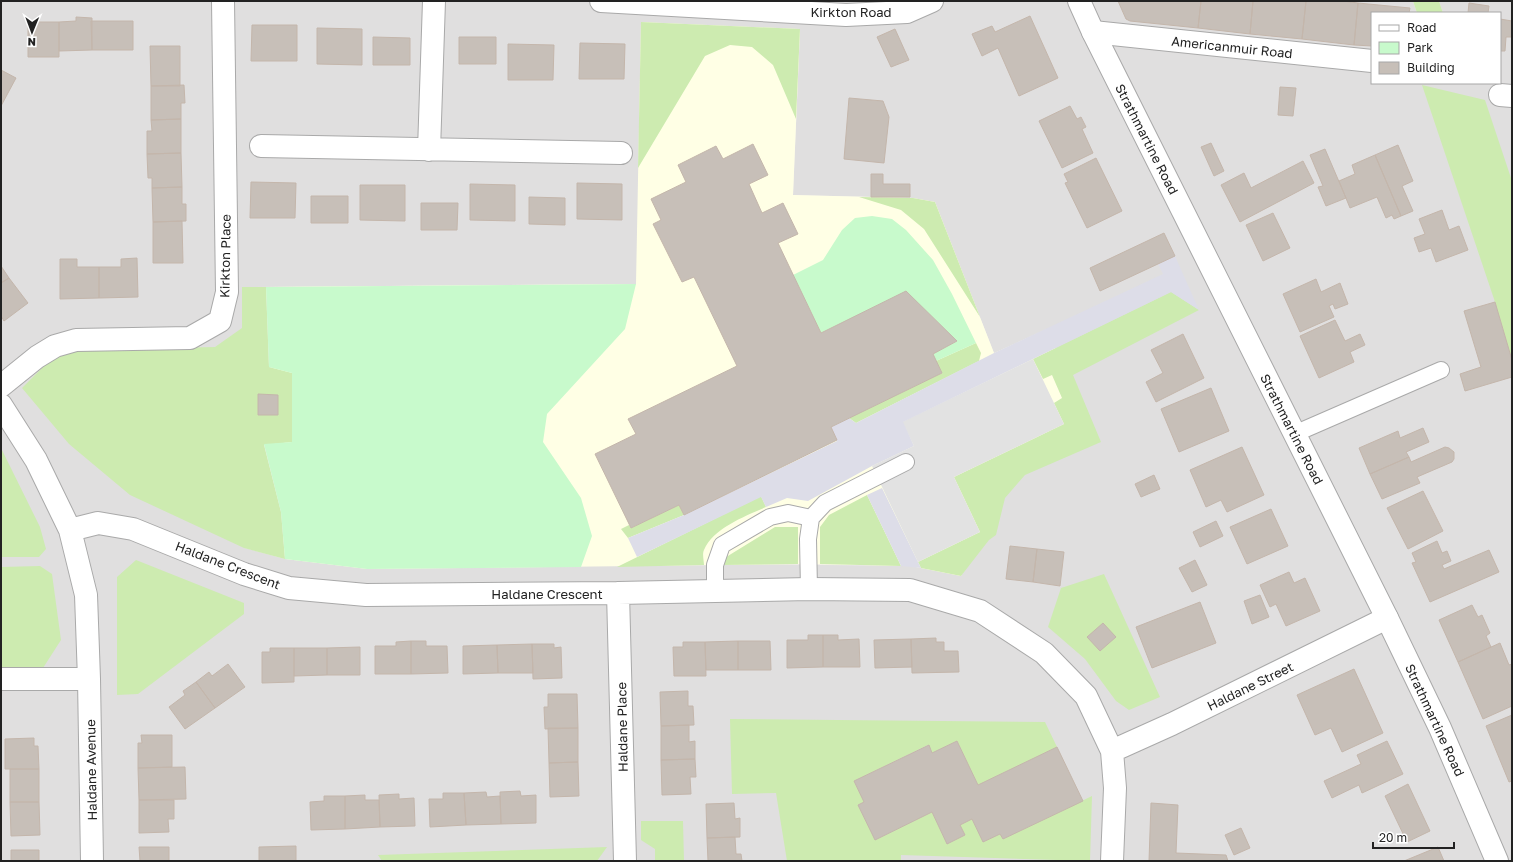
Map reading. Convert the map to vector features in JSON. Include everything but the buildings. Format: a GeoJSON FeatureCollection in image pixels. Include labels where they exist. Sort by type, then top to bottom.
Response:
{"type":"FeatureCollection","features":[{"type":"Feature","properties":{"kind":"street","name":"Kirkton Place"},"geometry":{"type":"LineString","coordinates":[[1,386],[37,357],[55,346],[76,340],[190,338],[220,321],[227,292],[223,1]]}},
{"type":"Feature","properties":{"kind":"street"},"geometry":{"type":"LineString","coordinates":[[430,150],[434,1]]}},
{"type":"Feature","properties":{"kind":"street","name":"Kirkton Road"},"geometry":{"type":"LineString","coordinates":[[601,1],[846,15],[907,12],[932,1]]}},
{"type":"Feature","properties":{"kind":"street","name":"Strathmartine Road"},"geometry":{"type":"LineString","coordinates":[[1079,1],[1092,32],[1387,618],[1440,728],[1497,861]]}},
{"type":"Feature","properties":{"kind":"street","name":"Americanmuir Road"},"geometry":{"type":"LineString","coordinates":[[1092,32],[1371,62]]}},
{"type":"Feature","properties":{"kind":"street"},"geometry":{"type":"LineString","coordinates":[[261,146],[621,153]]}},
{"type":"Feature","properties":{"kind":"street"},"geometry":{"type":"LineString","coordinates":[[1,405],[36,460],[70,530]]}},
{"type":"Feature","properties":{"kind":"street","name":"Haldane Crescent"},"geometry":{"type":"LineString","coordinates":[[70,530],[98,523],[133,529],[244,574],[289,588],[366,595],[618,593],[809,589],[910,590],[980,612],[1044,653],[1086,696],[1112,750]]}},
{"type":"Feature","properties":{"kind":"street","name":"Haldane Avenue"},"geometry":{"type":"LineString","coordinates":[[70,530],[86,596],[92,861]]}},
{"type":"Feature","properties":{"kind":"street","name":"Haldane Place"},"geometry":{"type":"LineString","coordinates":[[618,593],[625,861]]}},
{"type":"Feature","properties":{"kind":"street","name":"Haldane Street"},"geometry":{"type":"LineString","coordinates":[[1112,750],[1172,724],[1387,618]]}},
{"type":"Feature","properties":{"kind":"street"},"geometry":{"type":"LineString","coordinates":[[1,678],[89,679]]}},
{"type":"Feature","properties":{"kind":"street"},"geometry":{"type":"LineString","coordinates":[[1112,750],[1115,788],[1112,861]]}},
{"type":"Feature","properties":{"kind":"lane"},"geometry":{"type":"LineString","coordinates":[[1294,434],[1441,370]]}},
{"type":"Feature","properties":{"kind":"lane"},"geometry":{"type":"LineString","coordinates":[[809,589],[808,539],[811,518],[825,503],[906,462]]}},
{"type":"Feature","properties":{"kind":"lane"},"geometry":{"type":"LineString","coordinates":[[716,591],[715,565],[722,545],[770,517],[788,513],[811,518]]}},
{"type":"Feature","properties":{"kind":"shaded area"},"geometry":{"type":"Polygon","coordinates":[[[1,1],[1413,1],[1417,12],[1371,12],[1371,84],[1501,84],[1501,12],[1443,12],[1439,1],[1512,1],[1512,861],[1,861],[1,1]],[[800,29],[636,284],[242,287],[245,548],[285,559],[911,566],[961,576],[994,353],[935,202],[913,198],[793,195],[800,29]]]}},
{"type":"Feature","properties":{"kind":"shaded area"},"geometry":{"type":"Polygon","coordinates":[[[641,22],[800,29],[793,195],[913,198],[935,202],[994,353],[1047,329],[1093,435],[1021,466],[961,576],[911,566],[809,564],[367,569],[285,559],[266,287],[636,284],[641,22]]]}},
{"type":"Feature","properties":{"kind":"shaded area"},"geometry":{"type":"Polygon","coordinates":[[[1175,256],[1199,310],[1171,292],[903,422],[914,446],[872,466],[808,501],[787,498],[766,507],[761,497],[637,557],[628,538],[684,515],[837,441],[831,427],[849,418],[856,423],[994,353],[1163,274],[1158,264],[1175,256]]]}},
{"type":"Feature","properties":{"kind":"shaded area"},"geometry":{"type":"Polygon","coordinates":[[[1033,359],[1064,424],[954,477],[980,532],[918,562],[872,466],[914,446],[902,422],[1033,359]]]}},
{"type":"Feature","properties":{"kind":"shaded area"},"geometry":{"type":"Polygon","coordinates":[[[882,488],[921,568],[901,566],[867,495],[882,488]]]}},
{"type":"Feature","properties":{"kind":"green space"},"geometry":{"type":"Polygon","coordinates":[[[1413,1],[1439,1],[1443,12],[1417,12],[1413,1]]]}},
{"type":"Feature","properties":{"kind":"green space"},"geometry":{"type":"Polygon","coordinates":[[[641,22],[800,29],[796,119],[773,65],[752,47],[730,45],[705,56],[638,168],[641,22]]]}},
{"type":"Feature","properties":{"kind":"green space"},"geometry":{"type":"Polygon","coordinates":[[[1422,85],[1485,100],[1512,181],[1512,360],[1495,302],[1422,85]]]}},
{"type":"Feature","properties":{"kind":"green space"},"geometry":{"type":"Polygon","coordinates":[[[859,197],[913,198],[935,202],[980,317],[924,229],[901,210],[859,197]]]}},
{"type":"Feature","properties":{"kind":"green space"},"geometry":{"type":"Polygon","coordinates":[[[872,216],[892,219],[906,230],[933,260],[952,294],[976,343],[936,361],[933,354],[957,341],[906,292],[821,333],[793,275],[823,260],[842,230],[855,218],[872,216]]]}},
{"type":"Feature","properties":{"kind":"green space"},"geometry":{"type":"Polygon","coordinates":[[[636,284],[625,329],[547,414],[543,442],[581,498],[592,536],[581,567],[367,569],[285,559],[281,512],[264,444],[292,442],[292,373],[269,367],[266,287],[636,284]]]}},
{"type":"Feature","properties":{"kind":"green space"},"geometry":{"type":"Polygon","coordinates":[[[242,287],[266,287],[269,367],[292,373],[292,442],[264,445],[281,512],[285,559],[244,548],[130,495],[69,444],[22,388],[49,361],[73,350],[215,347],[242,328],[242,287]]]}},
{"type":"Feature","properties":{"kind":"green space"},"geometry":{"type":"Polygon","coordinates":[[[1171,292],[1199,310],[1073,375],[1101,442],[1025,475],[1005,498],[996,535],[989,540],[961,576],[921,568],[918,562],[980,532],[954,477],[1064,424],[1054,403],[1062,398],[1052,375],[1043,379],[1033,359],[1171,292]]]}},
{"type":"Feature","properties":{"kind":"green space"},"geometry":{"type":"Polygon","coordinates":[[[976,343],[981,353],[979,361],[856,423],[849,418],[942,373],[936,361],[976,343]]]}},
{"type":"Feature","properties":{"kind":"green space"},"geometry":{"type":"Polygon","coordinates":[[[1,448],[40,527],[46,549],[39,557],[1,557],[1,448]]]}},
{"type":"Feature","properties":{"kind":"green space"},"geometry":{"type":"Polygon","coordinates":[[[867,495],[901,566],[820,564],[820,527],[829,515],[867,495]]]}},
{"type":"Feature","properties":{"kind":"green space"},"geometry":{"type":"Polygon","coordinates":[[[761,496],[766,507],[722,529],[708,542],[703,552],[704,565],[617,567],[761,496]]]}},
{"type":"Feature","properties":{"kind":"green space"},"geometry":{"type":"Polygon","coordinates":[[[679,505],[684,515],[628,538],[621,529],[629,525],[631,528],[679,505]]]}},
{"type":"Feature","properties":{"kind":"green space"},"geometry":{"type":"Polygon","coordinates":[[[775,527],[798,527],[798,564],[722,565],[723,559],[775,527]]]}},
{"type":"Feature","properties":{"kind":"green space"},"geometry":{"type":"Polygon","coordinates":[[[136,560],[244,603],[244,614],[138,694],[117,695],[117,577],[136,560]]]}},
{"type":"Feature","properties":{"kind":"green space"},"geometry":{"type":"Polygon","coordinates":[[[40,566],[52,574],[61,640],[43,668],[1,668],[1,567],[40,566]]]}},
{"type":"Feature","properties":{"kind":"green space"},"geometry":{"type":"Polygon","coordinates":[[[1104,574],[1160,697],[1129,710],[1116,701],[1085,659],[1048,627],[1061,588],[1104,574]]]}},
{"type":"Feature","properties":{"kind":"green space"},"geometry":{"type":"Polygon","coordinates":[[[730,719],[1045,722],[1057,747],[978,785],[957,741],[932,753],[928,745],[854,781],[864,802],[858,805],[875,840],[932,812],[947,844],[965,835],[960,825],[972,819],[983,842],[1000,834],[1003,839],[1092,796],[1090,861],[901,855],[901,861],[787,861],[776,793],[732,794],[730,719]]]}},
{"type":"Feature","properties":{"kind":"green space"},"geometry":{"type":"Polygon","coordinates":[[[641,821],[683,821],[684,861],[655,861],[655,849],[641,840],[641,821]]]}},
{"type":"Feature","properties":{"kind":"green space"},"geometry":{"type":"Polygon","coordinates":[[[607,847],[597,861],[382,861],[378,855],[607,847]]]}}]}
